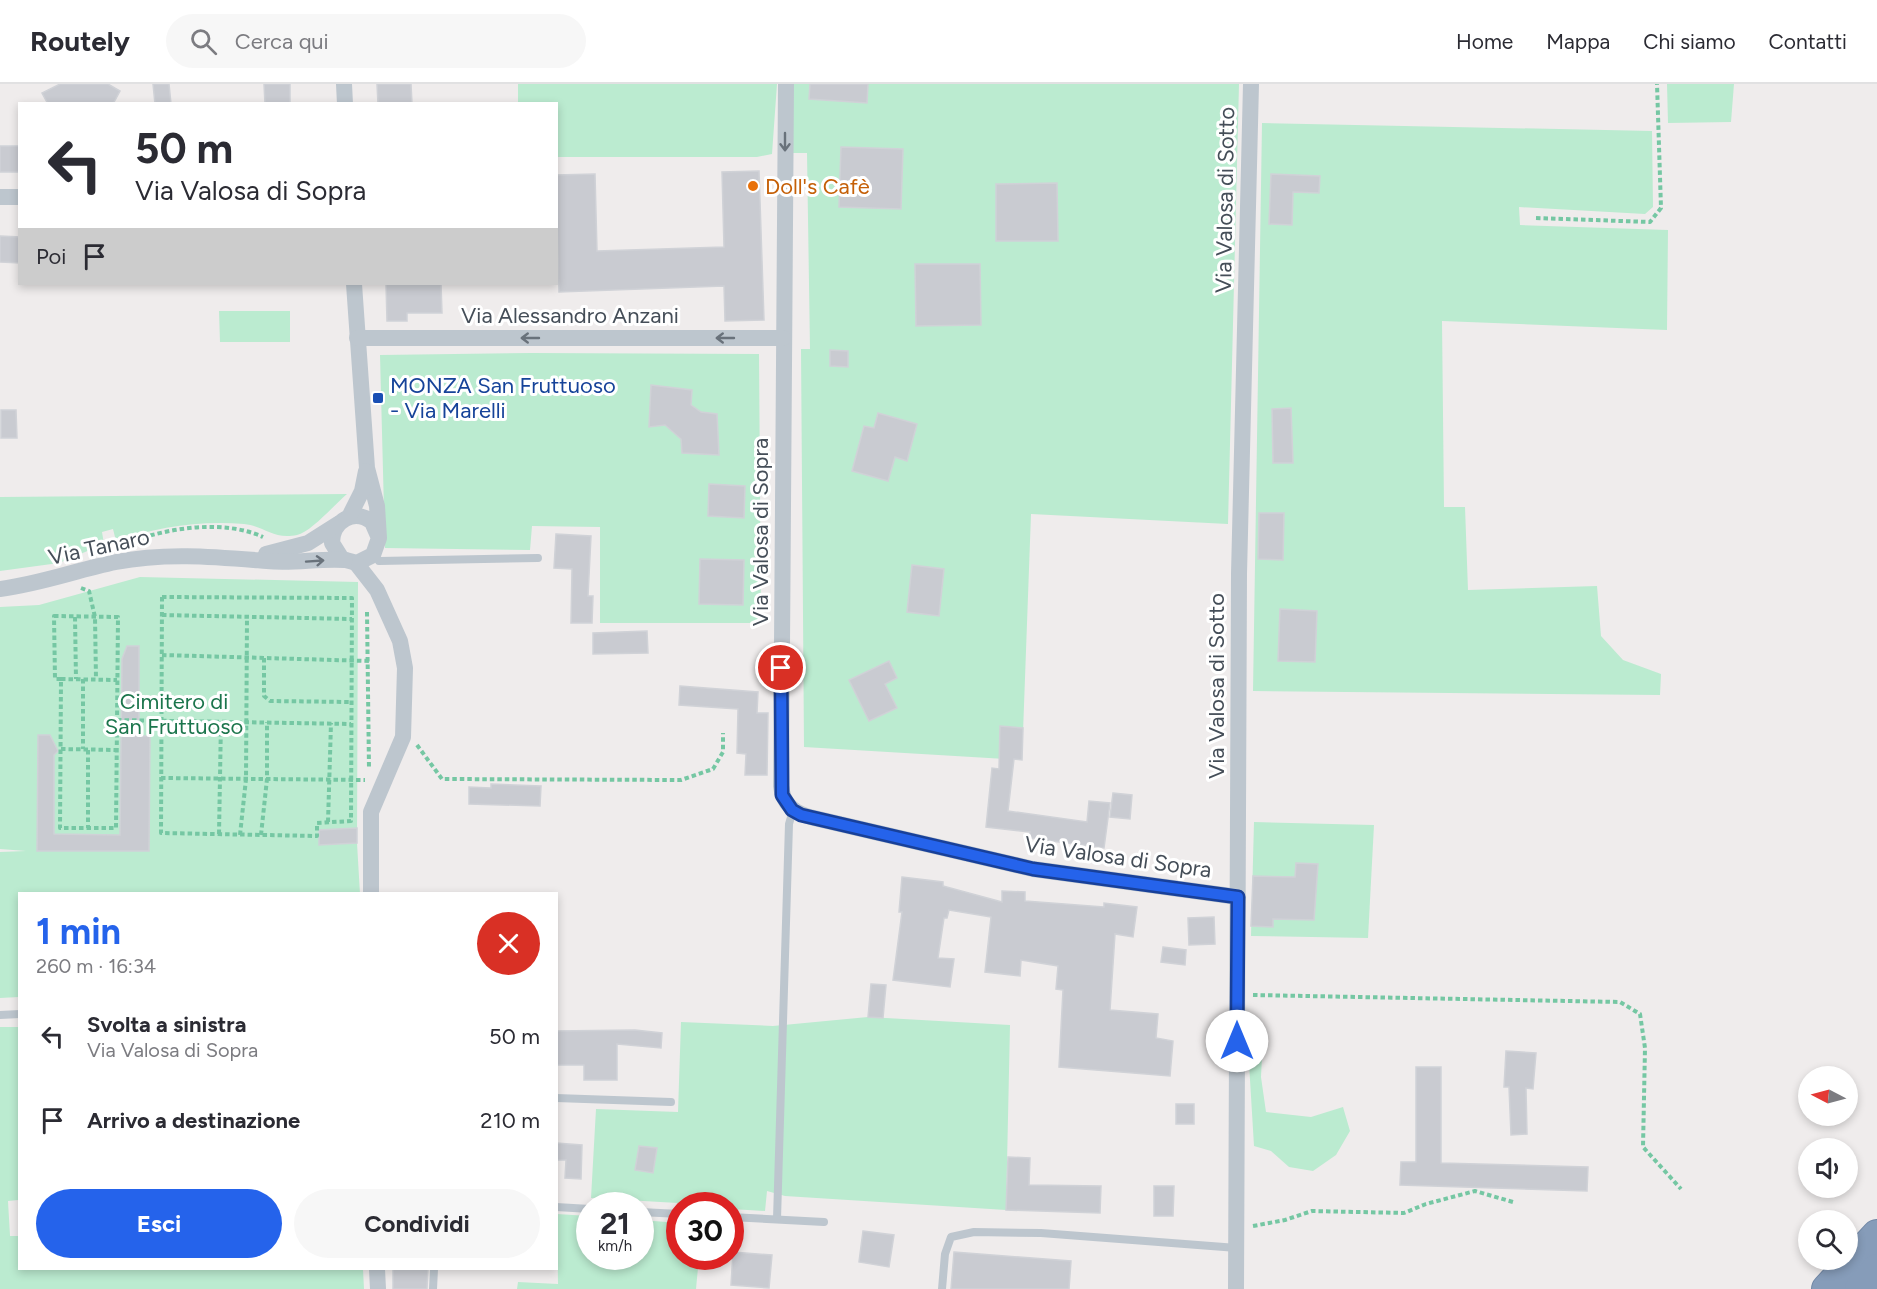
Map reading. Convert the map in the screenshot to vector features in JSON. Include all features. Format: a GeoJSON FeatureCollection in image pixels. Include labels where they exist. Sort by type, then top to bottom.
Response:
{"type":"FeatureCollection","features":[{"type":"Feature","properties":{"kind":"highway"},"geometry":{"type":"LineString","coordinates":[[1827,1289],[1877,1235]]}},
{"type":"Feature","properties":{"kind":"highway"},"geometry":{"type":"LineString","coordinates":[[1860,1289],[1877,1269]]}},
{"type":"Feature","properties":{"kind":"street"},"geometry":{"type":"LineString","coordinates":[[344,84],[345,102]]}},
{"type":"Feature","properties":{"kind":"street","name":"Via Valosa di Sopra"},"geometry":{"type":"LineString","coordinates":[[786,84],[780,786],[782,795],[792,810],[814,818],[1033,869],[1238,897]]}},
{"type":"Feature","properties":{"kind":"street","name":"Via Valosa di Sotto"},"geometry":{"type":"LineString","coordinates":[[1236,1289],[1239,574],[1251,84]]}},
{"type":"Feature","properties":{"kind":"street"},"geometry":{"type":"LineString","coordinates":[[0,197],[18,197]]}},
{"type":"Feature","properties":{"kind":"street"},"geometry":{"type":"LineString","coordinates":[[354,285],[367,468],[377,506],[379,548],[375,601]]}},
{"type":"Feature","properties":{"kind":"street","name":"Via Alessandro Anzani"},"geometry":{"type":"LineString","coordinates":[[357,338],[783,338]]}},
{"type":"Feature","properties":{"kind":"street"},"geometry":{"type":"LineString","coordinates":[[367,468],[362,491],[344,520],[333,532],[333,543],[336,552],[366,572],[375,601],[403,651],[404,731],[373,803],[370,821],[371,892]]}},
{"type":"Feature","properties":{"kind":"street"},"geometry":{"type":"LineString","coordinates":[[344,520],[361,516],[369,520],[376,528],[379,548]]}},
{"type":"Feature","properties":{"kind":"street","name":"Via Tanaro"},"geometry":{"type":"LineString","coordinates":[[243,557],[302,545],[344,520]]}},
{"type":"Feature","properties":{"kind":"street"},"geometry":{"type":"LineString","coordinates":[[350,562],[370,558],[379,548]]}},
{"type":"Feature","properties":{"kind":"street","name":"Via Tanaro"},"geometry":{"type":"LineString","coordinates":[[0,589],[32,585],[128,561],[161,556],[350,562]]}},
{"type":"Feature","properties":{"kind":"street"},"geometry":{"type":"LineString","coordinates":[[378,1270],[378,1289]]}},
{"type":"Feature","properties":{"kind":"lane"},"geometry":{"type":"LineString","coordinates":[[379,548],[538,558]]}},
{"type":"Feature","properties":{"kind":"lane"},"geometry":{"type":"LineString","coordinates":[[777,1219],[789,824],[792,810]]}},
{"type":"Feature","properties":{"kind":"lane"},"geometry":{"type":"LineString","coordinates":[[0,1015],[18,1014]]}},
{"type":"Feature","properties":{"kind":"lane"},"geometry":{"type":"LineString","coordinates":[[558,1098],[671,1102]]}},
{"type":"Feature","properties":{"kind":"lane"},"geometry":{"type":"LineString","coordinates":[[558,1207],[576,1208]]}},
{"type":"Feature","properties":{"kind":"lane"},"geometry":{"type":"LineString","coordinates":[[744,1218],[824,1222]]}},
{"type":"Feature","properties":{"kind":"lane"},"geometry":{"type":"LineString","coordinates":[[942,1289],[945,1254],[951,1237],[974,1232],[1041,1233],[1237,1248]]}},
{"type":"Feature","properties":{"kind":"lane"},"geometry":{"type":"LineString","coordinates":[[433,1289],[434,1270]]}},
{"type":"Feature","properties":{"kind":"path"},"geometry":{"type":"LineString","coordinates":[[1536,218],[1650,222],[1661,208],[1658,84]]}},
{"type":"Feature","properties":{"kind":"path"},"geometry":{"type":"LineString","coordinates":[[162,597],[351,598],[352,619],[351,821],[317,822],[316,836],[161,833],[162,597]]}},
{"type":"Feature","properties":{"kind":"path"},"geometry":{"type":"LineString","coordinates":[[373,803],[360,800],[369,780],[369,661],[375,601]]}},
{"type":"Feature","properties":{"kind":"path"},"geometry":{"type":"LineString","coordinates":[[162,615],[352,619]]}},
{"type":"Feature","properties":{"kind":"path"},"geometry":{"type":"LineString","coordinates":[[61,679],[60,828],[116,828],[118,617],[54,616],[55,679],[61,679],[76,679],[83,679],[117,680]]}},
{"type":"Feature","properties":{"kind":"path"},"geometry":{"type":"LineString","coordinates":[[75,617],[76,679]]}},
{"type":"Feature","properties":{"kind":"path"},"geometry":{"type":"LineString","coordinates":[[95,617],[96,680]]}},
{"type":"Feature","properties":{"kind":"path"},"geometry":{"type":"LineString","coordinates":[[240,835],[246,778],[247,618]]}},
{"type":"Feature","properties":{"kind":"path"},"geometry":{"type":"LineString","coordinates":[[162,655],[369,661]]}},
{"type":"Feature","properties":{"kind":"path"},"geometry":{"type":"LineString","coordinates":[[264,658],[264,696],[270,701],[351,702]]}},
{"type":"Feature","properties":{"kind":"path"},"geometry":{"type":"LineString","coordinates":[[83,679],[88,828]]}},
{"type":"Feature","properties":{"kind":"path"},"geometry":{"type":"LineString","coordinates":[[117,720],[351,724]]}},
{"type":"Feature","properties":{"kind":"path"},"geometry":{"type":"LineString","coordinates":[[219,834],[220,721]]}},
{"type":"Feature","properties":{"kind":"path"},"geometry":{"type":"LineString","coordinates":[[261,835],[267,779],[267,722]]}},
{"type":"Feature","properties":{"kind":"path"},"geometry":{"type":"LineString","coordinates":[[328,822],[331,723]]}},
{"type":"Feature","properties":{"kind":"path"},"geometry":{"type":"LineString","coordinates":[[404,731],[425,753],[442,779],[681,780],[713,769],[723,752],[723,733]]}},
{"type":"Feature","properties":{"kind":"path"},"geometry":{"type":"LineString","coordinates":[[61,749],[117,750]]}},
{"type":"Feature","properties":{"kind":"path"},"geometry":{"type":"LineString","coordinates":[[161,778],[369,780]]}},
{"type":"Feature","properties":{"kind":"path"},"geometry":{"type":"LineString","coordinates":[[1238,994],[1620,1002],[1640,1014],[1644,1048],[1643,1147],[1681,1189]]}},
{"type":"Feature","properties":{"kind":"path"},"geometry":{"type":"LineString","coordinates":[[1237,1228],[1286,1220],[1312,1211],[1404,1213],[1475,1191],[1513,1202]]}},
{"type":"Feature","properties":{"kind":"green space"},"geometry":{"type":"Polygon","coordinates":[[[518,84],[777,84],[772,154],[757,157],[558,157],[558,102],[518,102],[518,84]]]}},
{"type":"Feature","properties":{"kind":"green space"},"geometry":{"type":"Polygon","coordinates":[[[791,84],[1239,84],[1228,524],[1031,514],[1022,760],[804,747],[801,349],[810,349],[807,153],[793,153],[791,84]]]}},
{"type":"Feature","properties":{"kind":"green space"},"geometry":{"type":"Polygon","coordinates":[[[1667,84],[1734,84],[1731,122],[1668,123],[1667,84]]]}},
{"type":"Feature","properties":{"kind":"green space"},"geometry":{"type":"Polygon","coordinates":[[[1262,123],[1652,131],[1653,207],[1645,214],[1519,207],[1520,225],[1668,230],[1667,330],[1442,321],[1444,507],[1465,507],[1468,590],[1597,586],[1601,636],[1623,660],[1661,674],[1660,695],[1253,691],[1262,123]]]}},
{"type":"Feature","properties":{"kind":"green space"},"geometry":{"type":"Polygon","coordinates":[[[219,311],[290,311],[290,342],[220,342],[219,311]]]}},
{"type":"Feature","properties":{"kind":"green space"},"geometry":{"type":"Polygon","coordinates":[[[759,354],[761,623],[600,623],[600,527],[532,526],[530,550],[385,548],[380,355],[759,354]]]}},
{"type":"Feature","properties":{"kind":"green space"},"geometry":{"type":"Polygon","coordinates":[[[347,494],[316,524],[297,535],[281,536],[244,524],[212,523],[163,528],[116,541],[113,529],[102,532],[104,544],[59,563],[0,571],[0,497],[347,494]]]}},
{"type":"Feature","properties":{"kind":"green space","name":"Cimitero di San Fruttuoso"},"geometry":{"type":"Polygon","coordinates":[[[140,577],[358,582],[357,843],[360,892],[18,892],[18,997],[0,998],[0,852],[26,851],[0,849],[0,607],[39,605],[140,577]]]}},
{"type":"Feature","properties":{"kind":"green space"},"geometry":{"type":"Polygon","coordinates":[[[1254,822],[1374,825],[1368,938],[1251,936],[1254,822]]]}},
{"type":"Feature","properties":{"kind":"green space"},"geometry":{"type":"Polygon","coordinates":[[[868,1017],[1010,1025],[1006,1210],[785,1196],[767,1191],[765,1211],[744,1210],[744,1192],[666,1192],[666,1202],[654,1202],[654,1192],[591,1192],[596,1109],[678,1112],[681,1022],[773,1026],[868,1017]]]}},
{"type":"Feature","properties":{"kind":"green space"},"geometry":{"type":"Polygon","coordinates":[[[0,1027],[18,1027],[18,1200],[8,1201],[10,1236],[18,1236],[18,1270],[363,1270],[364,1289],[0,1289],[0,1027]]]}},
{"type":"Feature","properties":{"kind":"green space"},"geometry":{"type":"Polygon","coordinates":[[[1247,1030],[1263,1036],[1261,1077],[1266,1112],[1311,1117],[1343,1107],[1350,1131],[1336,1155],[1313,1171],[1289,1167],[1271,1151],[1254,1146],[1247,1030]]]}},
{"type":"Feature","properties":{"kind":"green space"},"geometry":{"type":"Polygon","coordinates":[[[558,1214],[576,1215],[576,1270],[654,1270],[654,1221],[666,1222],[666,1270],[698,1270],[696,1289],[517,1289],[518,1282],[558,1284],[558,1214]]]}},
{"type":"Feature","properties":{"kind":"building"},"geometry":{"type":"Polygon","coordinates":[[[60,84],[108,84],[120,91],[114,102],[47,102],[42,93],[60,84]]]}},
{"type":"Feature","properties":{"kind":"building"},"geometry":{"type":"Polygon","coordinates":[[[153,84],[169,84],[171,102],[155,102],[153,84]]]}},
{"type":"Feature","properties":{"kind":"building"},"geometry":{"type":"Polygon","coordinates":[[[264,84],[290,84],[290,102],[265,102],[264,84]]]}},
{"type":"Feature","properties":{"kind":"building"},"geometry":{"type":"Polygon","coordinates":[[[377,84],[411,84],[412,102],[378,102],[377,84]]]}},
{"type":"Feature","properties":{"kind":"building"},"geometry":{"type":"Polygon","coordinates":[[[810,84],[868,84],[867,103],[809,99],[810,84]]]}},
{"type":"Feature","properties":{"kind":"building"},"geometry":{"type":"Polygon","coordinates":[[[0,146],[18,146],[18,172],[0,172],[0,146]]]}},
{"type":"Feature","properties":{"kind":"building"},"geometry":{"type":"Polygon","coordinates":[[[841,147],[903,149],[901,209],[839,207],[841,147]]]}},
{"type":"Feature","properties":{"kind":"building"},"geometry":{"type":"Polygon","coordinates":[[[759,171],[764,320],[725,321],[724,286],[559,292],[558,175],[595,174],[597,251],[724,247],[722,172],[759,171]]]}},
{"type":"Feature","properties":{"kind":"building"},"geometry":{"type":"Polygon","coordinates":[[[1271,174],[1320,176],[1319,193],[1293,192],[1292,225],[1269,224],[1271,174]]]}},
{"type":"Feature","properties":{"kind":"building"},"geometry":{"type":"Polygon","coordinates":[[[1057,183],[1058,241],[996,241],[996,184],[1057,183]]]}},
{"type":"Feature","properties":{"kind":"building"},"geometry":{"type":"Polygon","coordinates":[[[0,236],[18,237],[18,263],[0,262],[0,236]]]}},
{"type":"Feature","properties":{"kind":"building"},"geometry":{"type":"Polygon","coordinates":[[[915,264],[980,264],[981,325],[916,326],[915,264]]]}},
{"type":"Feature","properties":{"kind":"building"},"geometry":{"type":"Polygon","coordinates":[[[386,285],[441,285],[442,313],[407,313],[407,321],[387,321],[386,285]]]}},
{"type":"Feature","properties":{"kind":"building"},"geometry":{"type":"Polygon","coordinates":[[[830,350],[848,351],[848,367],[830,366],[830,350]]]}},
{"type":"Feature","properties":{"kind":"building"},"geometry":{"type":"Polygon","coordinates":[[[651,385],[692,390],[691,405],[701,412],[717,414],[719,455],[682,453],[681,439],[665,425],[649,427],[651,385]]]}},
{"type":"Feature","properties":{"kind":"building"},"geometry":{"type":"Polygon","coordinates":[[[1291,408],[1293,463],[1273,463],[1272,409],[1291,408]]]}},
{"type":"Feature","properties":{"kind":"building"},"geometry":{"type":"Polygon","coordinates":[[[1,410],[16,410],[17,438],[1,438],[1,410]]]}},
{"type":"Feature","properties":{"kind":"building"},"geometry":{"type":"Polygon","coordinates":[[[878,413],[917,424],[907,461],[895,457],[888,481],[852,471],[864,426],[874,428],[878,413]]]}},
{"type":"Feature","properties":{"kind":"building"},"geometry":{"type":"Polygon","coordinates":[[[709,484],[745,486],[744,518],[708,516],[709,484]]]}},
{"type":"Feature","properties":{"kind":"building"},"geometry":{"type":"Polygon","coordinates":[[[1259,513],[1284,513],[1283,560],[1258,559],[1259,513]]]}},
{"type":"Feature","properties":{"kind":"building"},"geometry":{"type":"Polygon","coordinates":[[[556,534],[591,536],[588,596],[593,596],[592,623],[571,623],[572,569],[554,568],[556,534]]]}},
{"type":"Feature","properties":{"kind":"building"},"geometry":{"type":"Polygon","coordinates":[[[700,559],[744,560],[743,605],[699,604],[700,559]]]}},
{"type":"Feature","properties":{"kind":"building"},"geometry":{"type":"Polygon","coordinates":[[[912,565],[944,569],[939,616],[907,612],[912,565]]]}},
{"type":"Feature","properties":{"kind":"building"},"geometry":{"type":"Polygon","coordinates":[[[1280,609],[1317,611],[1315,662],[1278,661],[1280,609]]]}},
{"type":"Feature","properties":{"kind":"building"},"geometry":{"type":"Polygon","coordinates":[[[647,631],[648,653],[593,654],[593,633],[647,631]]]}},
{"type":"Feature","properties":{"kind":"building"},"geometry":{"type":"Polygon","coordinates":[[[127,646],[139,646],[139,736],[150,736],[149,851],[37,851],[38,735],[50,735],[58,751],[54,755],[54,834],[120,835],[122,659],[127,646]]]}},
{"type":"Feature","properties":{"kind":"building"},"geometry":{"type":"Polygon","coordinates":[[[889,661],[897,678],[885,684],[897,708],[869,721],[849,680],[889,661]]]}},
{"type":"Feature","properties":{"kind":"building"},"geometry":{"type":"Polygon","coordinates":[[[680,686],[758,692],[757,713],[768,713],[767,775],[745,775],[746,754],[737,753],[738,709],[679,705],[680,686]]]}},
{"type":"Feature","properties":{"kind":"building"},"geometry":{"type":"Polygon","coordinates":[[[1000,726],[1023,728],[1022,760],[1014,759],[1008,811],[1087,822],[1089,801],[1110,803],[1104,848],[1029,838],[1030,832],[986,827],[992,768],[999,769],[1000,726]]]}},
{"type":"Feature","properties":{"kind":"building"},"geometry":{"type":"Polygon","coordinates":[[[491,784],[541,786],[540,806],[469,804],[469,787],[491,788],[491,784]]]}},
{"type":"Feature","properties":{"kind":"building"},"geometry":{"type":"Polygon","coordinates":[[[1113,793],[1132,795],[1130,819],[1110,817],[1113,793]]]}},
{"type":"Feature","properties":{"kind":"building"},"geometry":{"type":"Polygon","coordinates":[[[357,828],[357,843],[319,845],[319,830],[357,828]]]}},
{"type":"Feature","properties":{"kind":"building"},"geometry":{"type":"Polygon","coordinates":[[[1296,863],[1318,864],[1314,920],[1273,919],[1273,927],[1251,926],[1253,876],[1295,877],[1296,863]]]}},
{"type":"Feature","properties":{"kind":"building"},"geometry":{"type":"Polygon","coordinates":[[[902,877],[943,882],[943,886],[1002,902],[1002,891],[1025,892],[1025,901],[1104,907],[1104,903],[1137,907],[1133,937],[1115,934],[1110,1010],[1158,1014],[1156,1038],[1173,1041],[1170,1076],[1059,1067],[1063,990],[1056,989],[1058,966],[1021,960],[1020,976],[985,972],[991,917],[949,910],[947,918],[944,918],[938,958],[954,959],[950,987],[893,980],[902,912],[899,912],[902,877]]]}},
{"type":"Feature","properties":{"kind":"building"},"geometry":{"type":"Polygon","coordinates":[[[1214,917],[1215,944],[1189,945],[1188,918],[1214,917]]]}},
{"type":"Feature","properties":{"kind":"building"},"geometry":{"type":"Polygon","coordinates":[[[1163,947],[1186,950],[1185,965],[1161,962],[1163,947]]]}},
{"type":"Feature","properties":{"kind":"building"},"geometry":{"type":"Polygon","coordinates":[[[871,984],[886,985],[883,1018],[868,1017],[871,984]]]}},
{"type":"Feature","properties":{"kind":"building"},"geometry":{"type":"Polygon","coordinates":[[[635,1030],[662,1033],[661,1048],[617,1044],[617,1080],[584,1080],[584,1065],[558,1065],[558,1031],[635,1030]]]}},
{"type":"Feature","properties":{"kind":"building"},"geometry":{"type":"Polygon","coordinates":[[[1506,1051],[1536,1053],[1533,1089],[1526,1088],[1527,1134],[1511,1135],[1509,1087],[1504,1087],[1506,1051]]]}},
{"type":"Feature","properties":{"kind":"building"},"geometry":{"type":"Polygon","coordinates":[[[1416,1067],[1441,1067],[1441,1163],[1588,1167],[1587,1191],[1400,1185],[1401,1162],[1416,1162],[1416,1067]]]}},
{"type":"Feature","properties":{"kind":"building"},"geometry":{"type":"Polygon","coordinates":[[[1176,1104],[1194,1104],[1194,1124],[1176,1124],[1176,1104]]]}},
{"type":"Feature","properties":{"kind":"building"},"geometry":{"type":"Polygon","coordinates":[[[558,1143],[582,1145],[581,1179],[565,1178],[566,1160],[558,1160],[558,1143]]]}},
{"type":"Feature","properties":{"kind":"building"},"geometry":{"type":"Polygon","coordinates":[[[639,1146],[657,1148],[653,1173],[635,1170],[639,1146]]]}},
{"type":"Feature","properties":{"kind":"building"},"geometry":{"type":"Polygon","coordinates":[[[1008,1157],[1030,1158],[1029,1185],[1101,1186],[1100,1213],[1006,1210],[1008,1157]]]}},
{"type":"Feature","properties":{"kind":"building"},"geometry":{"type":"Polygon","coordinates":[[[1154,1186],[1174,1186],[1173,1216],[1154,1216],[1154,1186]]]}},
{"type":"Feature","properties":{"kind":"building"},"geometry":{"type":"Polygon","coordinates":[[[863,1231],[894,1235],[889,1267],[859,1262],[863,1231]]]}},
{"type":"Feature","properties":{"kind":"building"},"geometry":{"type":"Polygon","coordinates":[[[954,1252],[1071,1261],[1069,1289],[951,1289],[954,1252]]]}},
{"type":"Feature","properties":{"kind":"building"},"geometry":{"type":"Polygon","coordinates":[[[744,1253],[772,1255],[769,1288],[731,1285],[732,1270],[744,1270],[744,1253]]]}},
{"type":"Feature","properties":{"kind":"building"},"geometry":{"type":"Polygon","coordinates":[[[393,1270],[428,1270],[427,1289],[393,1289],[393,1270]]]}},
{"type":"Feature","properties":{"kind":"place","name":"Doll's Cafè"},"geometry":{"type":"Point","coordinates":[753,186]}},
{"type":"Feature","properties":{"kind":"place","name":"MONZA San Fruttuoso - Via Marelli"},"geometry":{"type":"Point","coordinates":[378,398]}},
{"type":"Feature","properties":{"kind":"route"},"geometry":{"type":"LineString","coordinates":[[781,668],[780,786],[786,803],[801,815],[1033,869],[1238,897],[1237,1041]]}}]}
